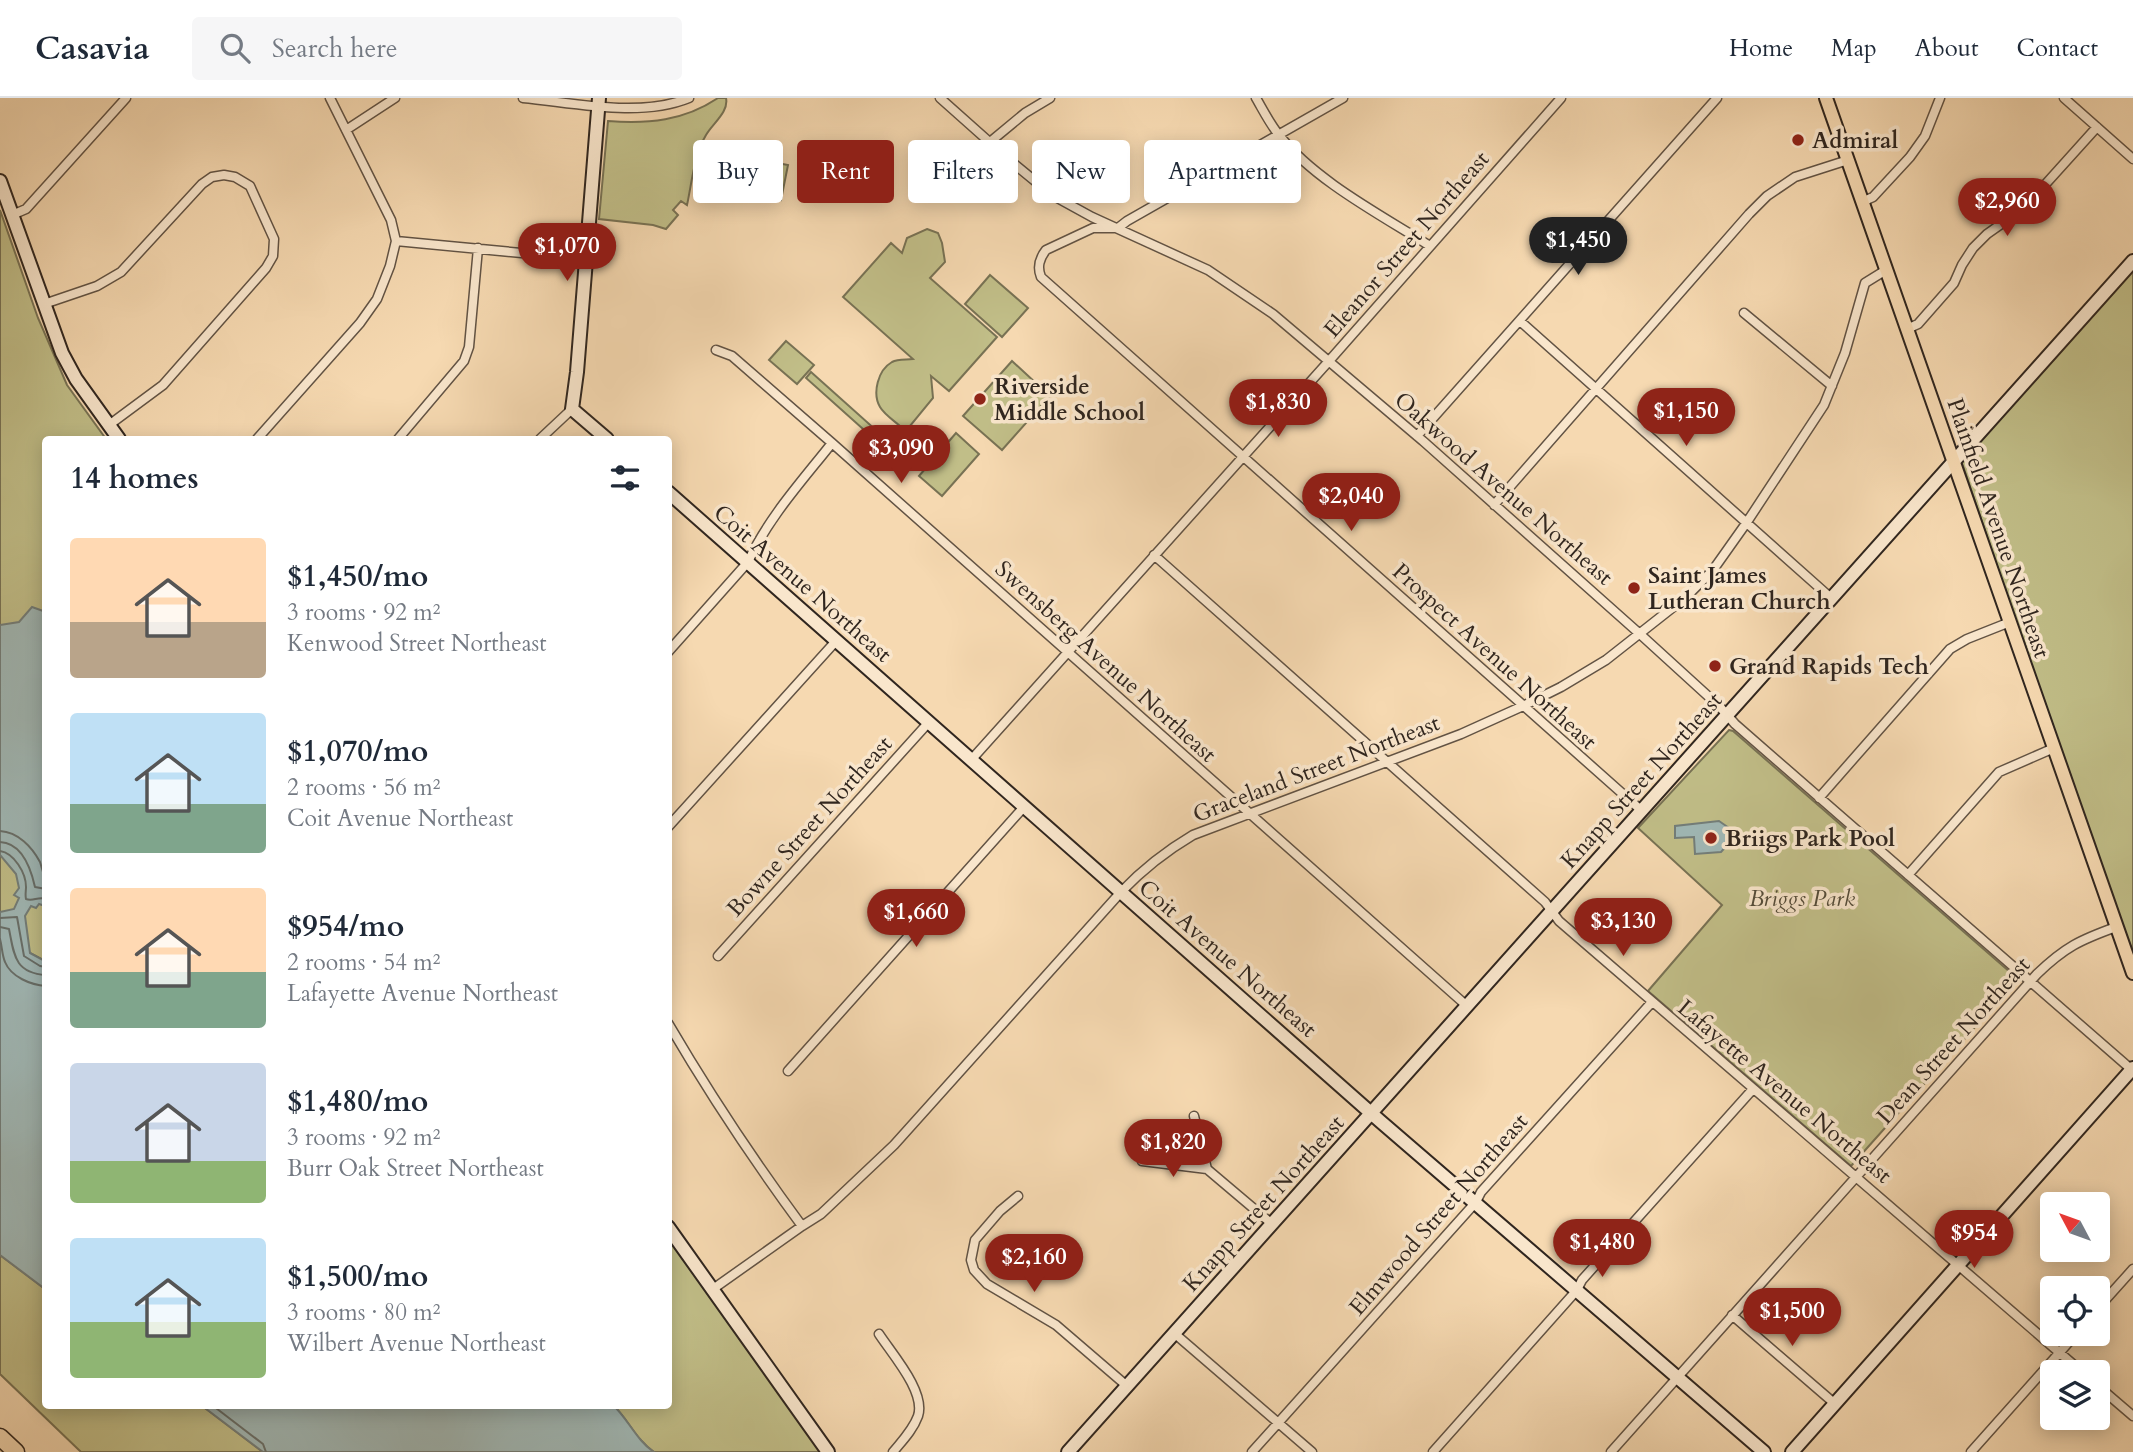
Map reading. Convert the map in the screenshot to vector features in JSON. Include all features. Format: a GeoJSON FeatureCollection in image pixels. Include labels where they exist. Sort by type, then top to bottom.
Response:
{"type":"FeatureCollection","features":[{"type":"Feature","properties":{"kind":"highway"},"geometry":{"type":"LineString","coordinates":[[0,1437],[16,1452]]}},
{"type":"Feature","properties":{"kind":"main road","name":"Plainfield Avenue Northeast"},"geometry":{"type":"LineString","coordinates":[[1826,98],[2133,973]]}},
{"type":"Feature","properties":{"kind":"street"},"geometry":{"type":"LineString","coordinates":[[12,215],[26,209],[126,98]]}},
{"type":"Feature","properties":{"kind":"street"},"geometry":{"type":"LineString","coordinates":[[260,436],[360,323],[377,299],[396,241],[391,220],[330,98]]}},
{"type":"Feature","properties":{"kind":"street"},"geometry":{"type":"LineString","coordinates":[[346,130],[394,98]]}},
{"type":"Feature","properties":{"kind":"street"},"geometry":{"type":"LineString","coordinates":[[523,98],[598,102],[645,109],[689,98]]}},
{"type":"Feature","properties":{"kind":"street","name":"Oakwood Avenue Northeast"},"geometry":{"type":"LineString","coordinates":[[940,98],[988,140]]}},
{"type":"Feature","properties":{"kind":"street"},"geometry":{"type":"LineString","coordinates":[[992,140],[1050,98]]}},
{"type":"Feature","properties":{"kind":"street"},"geometry":{"type":"LineString","coordinates":[[1256,98],[1278,134],[1300,158],[1342,190],[1430,246]]}},
{"type":"Feature","properties":{"kind":"street"},"geometry":{"type":"LineString","coordinates":[[1118,228],[1343,98]]}},
{"type":"Feature","properties":{"kind":"street","name":"Eleanor Street Northeast"},"geometry":{"type":"LineString","coordinates":[[972,759],[1561,98]]}},
{"type":"Feature","properties":{"kind":"street"},"geometry":{"type":"LineString","coordinates":[[1417,436],[1717,98]]}},
{"type":"Feature","properties":{"kind":"street"},"geometry":{"type":"LineString","coordinates":[[1862,202],[1873,197],[1910,157],[1925,136],[1940,98]]}},
{"type":"Feature","properties":{"kind":"street"},"geometry":{"type":"LineString","coordinates":[[2064,98],[2133,159]]}},
{"type":"Feature","properties":{"kind":"street"},"geometry":{"type":"LineString","coordinates":[[543,436],[572,409],[598,102]]}},
{"type":"Feature","properties":{"kind":"street"},"geometry":{"type":"LineString","coordinates":[[1907,329],[1918,324],[1954,283],[1973,248],[1987,234],[2024,208],[2097,127]]}},
{"type":"Feature","properties":{"kind":"street"},"geometry":{"type":"LineString","coordinates":[[1494,505],[1767,196],[1795,177],[1848,160]]}},
{"type":"Feature","properties":{"kind":"street","name":"Oakwood Avenue Northeast"},"geometry":{"type":"LineString","coordinates":[[1018,166],[1052,195],[1076,209],[1208,270],[1273,314],[1417,436],[1641,635],[1735,724],[2132,1069]]}},
{"type":"Feature","properties":{"kind":"street"},"geometry":{"type":"LineString","coordinates":[[44,304],[97,286],[121,272],[202,184],[212,177],[224,174],[250,186],[274,239],[273,256],[266,268],[163,385],[109,425]]}},
{"type":"Feature","properties":{"kind":"street"},"geometry":{"type":"LineString","coordinates":[[0,181],[68,366],[117,436]]}},
{"type":"Feature","properties":{"kind":"street","name":"Prospect Avenue Northeast"},"geometry":{"type":"LineString","coordinates":[[1118,228],[1093,228],[1046,250],[1037,269],[1041,277],[1642,811]]}},
{"type":"Feature","properties":{"kind":"street"},"geometry":{"type":"LineString","coordinates":[[396,241],[585,259]]}},
{"type":"Feature","properties":{"kind":"street"},"geometry":{"type":"LineString","coordinates":[[401,436],[464,361],[469,347],[478,248]]}},
{"type":"Feature","properties":{"kind":"street","name":"Knapp Street Northeast"},"geometry":{"type":"LineString","coordinates":[[1068,1452],[2133,261]]}},
{"type":"Feature","properties":{"kind":"street","name":"Graceland Street Northeast"},"geometry":{"type":"LineString","coordinates":[[713,1289],[821,1214],[894,1144],[1140,872],[1181,842],[1193,835],[1466,732],[1523,706],[1606,660],[1686,597],[1704,579],[1747,522],[1824,405],[1845,353],[1865,283],[1886,270]]}},
{"type":"Feature","properties":{"kind":"street"},"geometry":{"type":"LineString","coordinates":[[1744,313],[1832,386]]}},
{"type":"Feature","properties":{"kind":"street"},"geometry":{"type":"LineString","coordinates":[[1520,321],[1831,598]]}},
{"type":"Feature","properties":{"kind":"street","name":"Swensberg Avenue Northeast"},"geometry":{"type":"LineString","coordinates":[[716,350],[732,356],[832,443],[1467,1006]]}},
{"type":"Feature","properties":{"kind":"street"},"geometry":{"type":"LineString","coordinates":[[572,409],[604,436]]}},
{"type":"Feature","properties":{"kind":"street"},"geometry":{"type":"LineString","coordinates":[[672,648],[748,562],[754,547],[776,515],[832,443]]}},
{"type":"Feature","properties":{"kind":"street","name":"Coit Avenue Northeast"},"geometry":{"type":"LineString","coordinates":[[672,496],[972,759],[1023,808],[1763,1452]]}},
{"type":"Feature","properties":{"kind":"street","name":"Lafayette Avenue Northeast"},"geometry":{"type":"LineString","coordinates":[[1154,555],[1545,901],[1559,921],[2069,1360]]}},
{"type":"Feature","properties":{"kind":"street"},"geometry":{"type":"LineString","coordinates":[[1819,798],[1950,649],[1967,639],[2010,622]]}},
{"type":"Feature","properties":{"kind":"street"},"geometry":{"type":"LineString","coordinates":[[672,823],[836,641]]}},
{"type":"Feature","properties":{"kind":"street","name":"Bowne Street Northeast"},"geometry":{"type":"LineString","coordinates":[[718,956],[929,722]]}},
{"type":"Feature","properties":{"kind":"street"},"geometry":{"type":"LineString","coordinates":[[1908,875],[1999,772],[2054,748]]}},
{"type":"Feature","properties":{"kind":"street"},"geometry":{"type":"LineString","coordinates":[[788,1072],[1023,808]]}},
{"type":"Feature","properties":{"kind":"street","name":"Dean Street Northeast"},"geometry":{"type":"LineString","coordinates":[[1611,1452],[2055,956],[2076,942],[2116,927]]}},
{"type":"Feature","properties":{"kind":"street","name":"Elmwood Street Northeast"},"geometry":{"type":"LineString","coordinates":[[1252,1452],[1652,1002]]}},
{"type":"Feature","properties":{"kind":"street"},"geometry":{"type":"LineString","coordinates":[[672,1030],[704,1084],[802,1226]]}},
{"type":"Feature","properties":{"kind":"street"},"geometry":{"type":"LineString","coordinates":[[1792,1452],[2132,1069]]}},
{"type":"Feature","properties":{"kind":"street"},"geometry":{"type":"LineString","coordinates":[[1433,1452],[1753,1089]]}},
{"type":"Feature","properties":{"kind":"street"},"geometry":{"type":"LineString","coordinates":[[1194,1116],[1207,1169]]}},
{"type":"Feature","properties":{"kind":"street"},"geometry":{"type":"LineString","coordinates":[[1142,1161],[1207,1169],[1272,1224]]}},
{"type":"Feature","properties":{"kind":"street"},"geometry":{"type":"LineString","coordinates":[[1018,1196],[1000,1211],[975,1240],[971,1260],[974,1270],[987,1284],[1056,1325],[1127,1387]]}},
{"type":"Feature","properties":{"kind":"street"},"geometry":{"type":"LineString","coordinates":[[672,1233],[828,1452]]}},
{"type":"Feature","properties":{"kind":"street"},"geometry":{"type":"LineString","coordinates":[[2110,1295],[2133,1269]]}},
{"type":"Feature","properties":{"kind":"street"},"geometry":{"type":"LineString","coordinates":[[1732,1315],[1834,1403]]}},
{"type":"Feature","properties":{"kind":"street"},"geometry":{"type":"LineString","coordinates":[[879,1334],[914,1388],[920,1406],[913,1426],[893,1452]]}},
{"type":"Feature","properties":{"kind":"street"},"geometry":{"type":"LineString","coordinates":[[1174,1334],[1312,1452]]}},
{"type":"Feature","properties":{"kind":"street"},"geometry":{"type":"LineString","coordinates":[[1971,1452],[2065,1346]]}},
{"type":"Feature","properties":{"kind":"street"},"geometry":{"type":"LineString","coordinates":[[2110,1396],[2133,1416]]}},
{"type":"Feature","properties":{"kind":"green space"},"geometry":{"type":"Polygon","coordinates":[[[718,98],[726,98],[725,108],[704,140],[693,140],[693,175],[687,205],[681,201],[673,210],[678,215],[666,229],[599,219],[608,121],[665,119],[705,106],[718,98]]]}},
{"type":"Feature","properties":{"kind":"green space"},"geometry":{"type":"Polygon","coordinates":[[[783,164],[788,165],[783,190],[783,164]]]}},
{"type":"Feature","properties":{"kind":"green space"},"geometry":{"type":"Polygon","coordinates":[[[0,210],[38,318],[67,385],[104,436],[42,436],[42,959],[30,953],[0,915],[0,210]]]}},
{"type":"Feature","properties":{"kind":"green space"},"geometry":{"type":"Polygon","coordinates":[[[927,229],[938,233],[945,262],[930,278],[997,337],[949,391],[931,376],[933,398],[910,426],[900,426],[880,407],[878,382],[883,370],[892,362],[913,359],[843,297],[891,243],[902,253],[907,238],[927,229]]]}},
{"type":"Feature","properties":{"kind":"green space"},"geometry":{"type":"Polygon","coordinates":[[[2133,268],[2133,953],[2091,843],[1961,460],[2133,268]]]}},
{"type":"Feature","properties":{"kind":"green space"},"geometry":{"type":"Polygon","coordinates":[[[990,275],[1028,308],[1002,337],[965,304],[990,275]]]}},
{"type":"Feature","properties":{"kind":"green space"},"geometry":{"type":"Polygon","coordinates":[[[786,341],[814,365],[797,384],[769,360],[786,341]]]}},
{"type":"Feature","properties":{"kind":"green space"},"geometry":{"type":"Polygon","coordinates":[[[1012,361],[1050,396],[1002,450],[963,416],[1012,361]]]}},
{"type":"Feature","properties":{"kind":"green space"},"geometry":{"type":"Polygon","coordinates":[[[811,372],[896,448],[891,454],[806,378],[811,372]]]}},
{"type":"Feature","properties":{"kind":"green space"},"geometry":{"type":"Polygon","coordinates":[[[956,433],[979,454],[942,496],[919,476],[956,433]]]}},
{"type":"Feature","properties":{"kind":"green space","name":"Briggs Park"},"geometry":{"type":"Polygon","coordinates":[[[1729,730],[2018,979],[1851,1166],[1648,991],[1722,905],[1638,828],[1729,730]]]}},
{"type":"Feature","properties":{"kind":"green space"},"geometry":{"type":"Polygon","coordinates":[[[672,1241],[821,1452],[654,1452],[616,1409],[672,1409],[672,1241]]]}},
{"type":"Feature","properties":{"kind":"green space"},"geometry":{"type":"Polygon","coordinates":[[[0,1255],[42,1287],[42,1409],[206,1409],[263,1452],[81,1452],[0,1374],[0,1255]]]}},
{"type":"Feature","properties":{"kind":"water"},"geometry":{"type":"Polygon","coordinates":[[[32,607],[42,611],[42,905],[39,904],[36,908],[31,906],[25,916],[30,953],[42,959],[42,1287],[0,1255],[0,912],[14,909],[19,898],[14,895],[19,888],[16,874],[0,855],[0,625],[19,622],[32,607]]]}},
{"type":"Feature","properties":{"kind":"water","name":"Briigs Park Pool"},"geometry":{"type":"Polygon","coordinates":[[[1719,821],[1729,828],[1729,843],[1721,852],[1695,854],[1694,837],[1675,838],[1675,826],[1719,821]]]}},
{"type":"Feature","properties":{"kind":"water"},"geometry":{"type":"Polygon","coordinates":[[[206,1409],[616,1409],[654,1452],[263,1452],[206,1409]]]}},
{"type":"Feature","properties":{"kind":"place","name":"Admiral"},"geometry":{"type":"Point","coordinates":[1798,140]}},
{"type":"Feature","properties":{"kind":"place","name":"Riverside Middle School"},"geometry":{"type":"Point","coordinates":[980,399]}},
{"type":"Feature","properties":{"kind":"place","name":"Saint James Lutheran Church"},"geometry":{"type":"Point","coordinates":[1634,588]}},
{"type":"Feature","properties":{"kind":"place","name":"Grand Rapids Tech"},"geometry":{"type":"Point","coordinates":[1715,666]}},
{"type":"Feature","properties":{"kind":"place","name":"Briigs Park Pool"},"geometry":{"type":"Point","coordinates":[1711,838]}}]}
